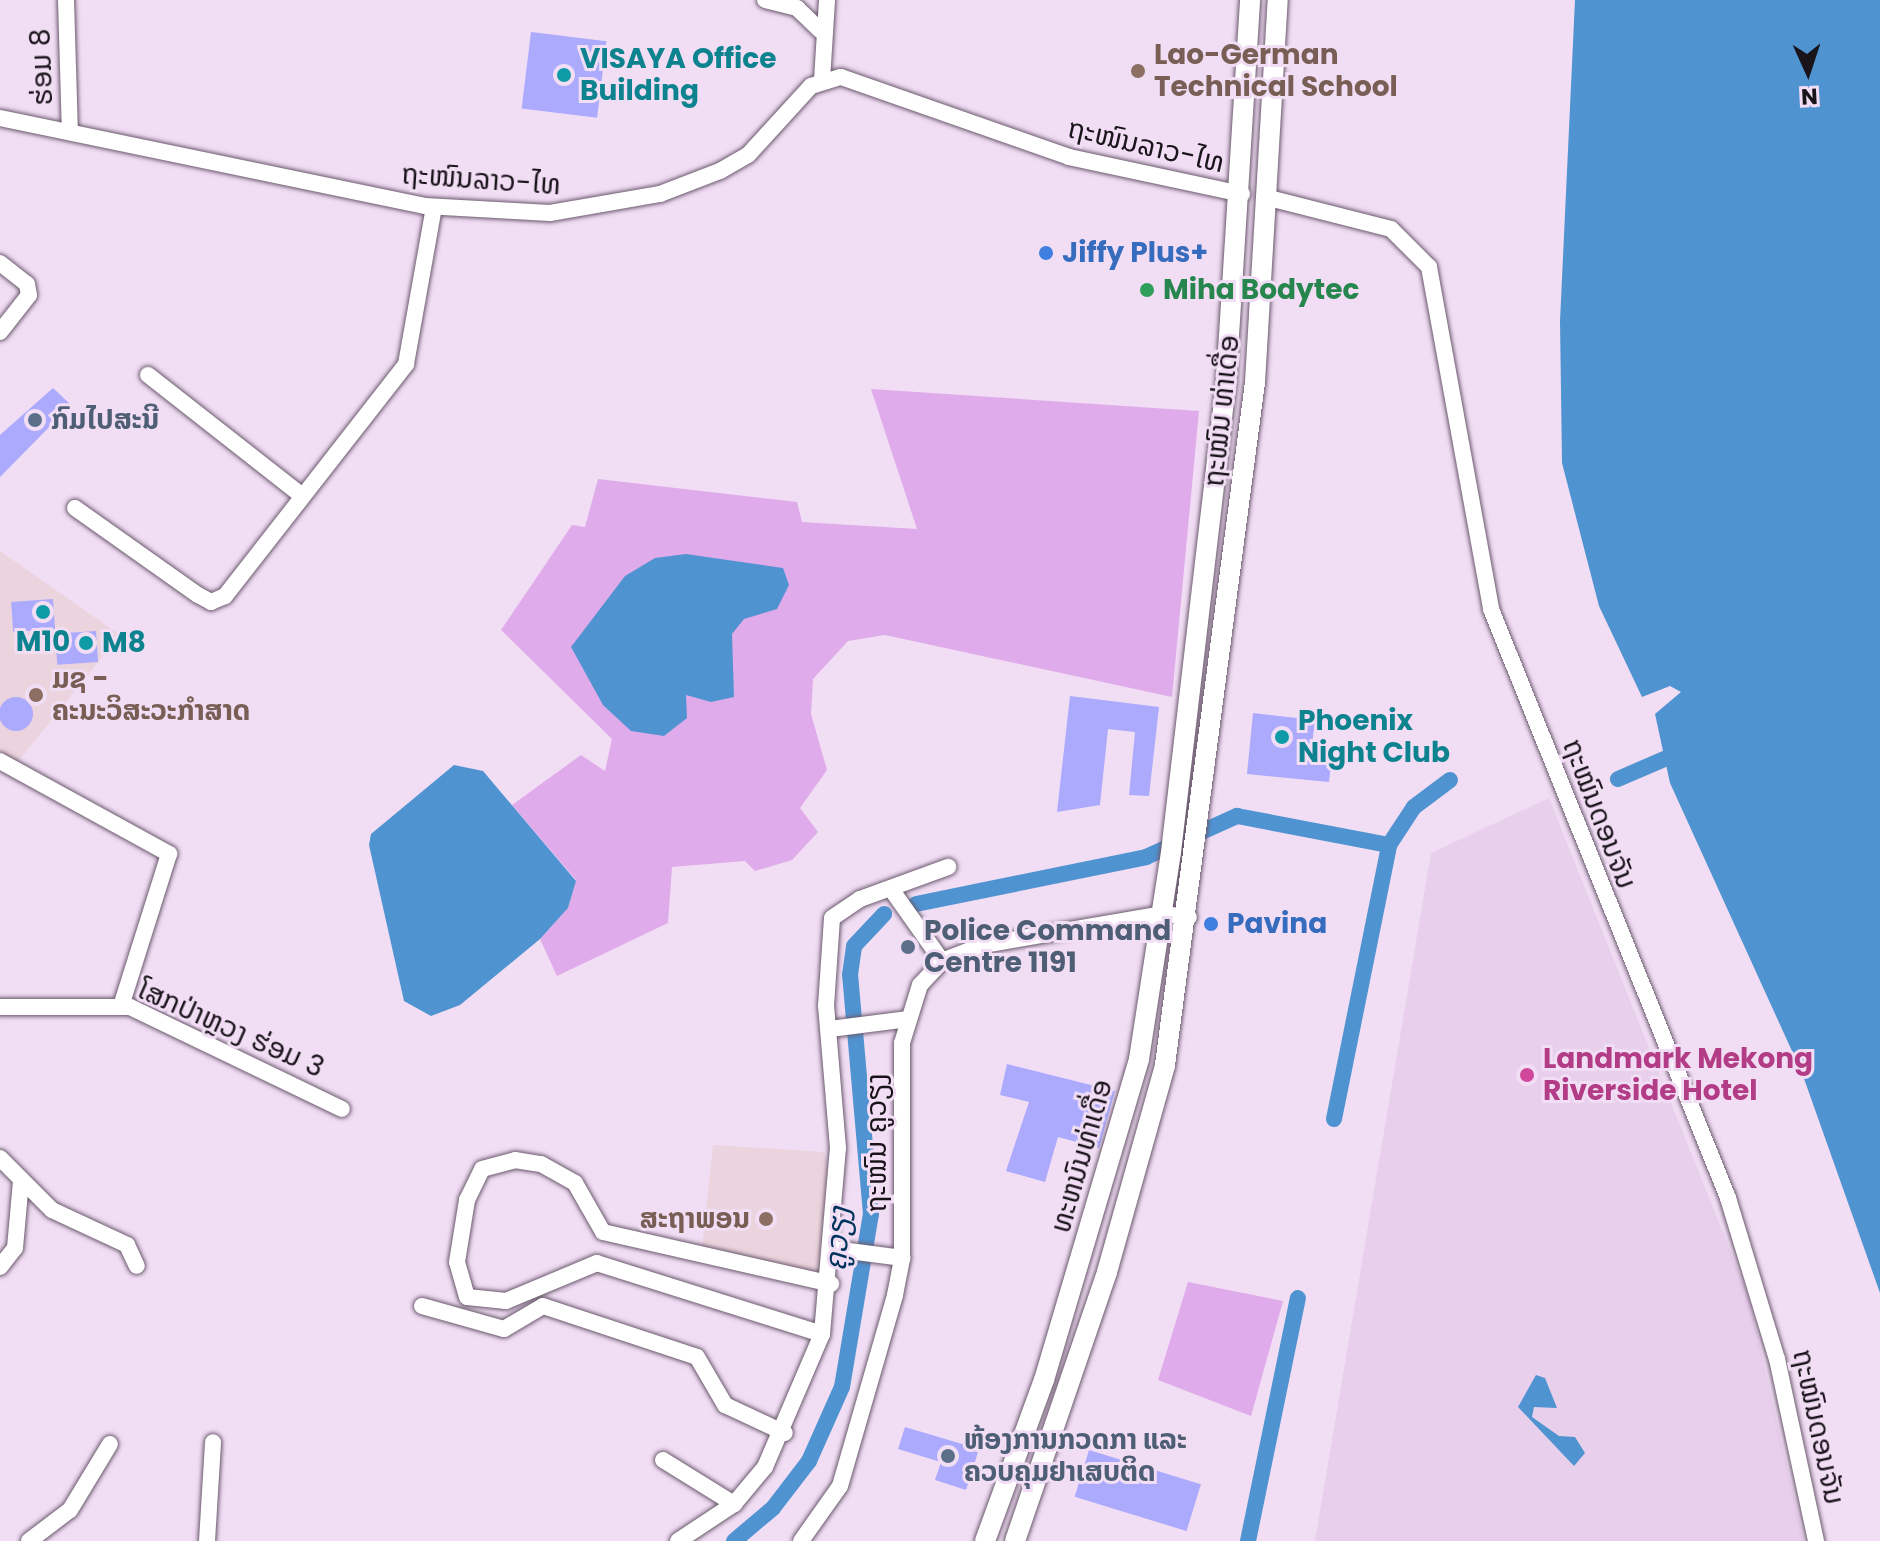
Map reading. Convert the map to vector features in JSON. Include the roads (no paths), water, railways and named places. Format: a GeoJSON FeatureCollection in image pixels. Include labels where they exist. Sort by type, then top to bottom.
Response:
{"type":"FeatureCollection","features":[{"type":"Feature","properties":{"kind":"main road","name":"ຖະໝົນ ທ່າເດື່ອ"},"geometry":{"type":"LineString","coordinates":[[1180,773],[1242,194],[1250,0]]}},
{"type":"Feature","properties":{"kind":"main road","name":"ຖະໝົນ ທ່າເດື່ອ"},"geometry":{"type":"LineString","coordinates":[[1206,779],[1255,382],[1269,198],[1278,0]]}},
{"type":"Feature","properties":{"kind":"main road"},"geometry":{"type":"LineString","coordinates":[[1242,194],[1269,198]]}},
{"type":"Feature","properties":{"kind":"main road","name":"ທະຫນົນທ່າເດື່ອ"},"geometry":{"type":"LineString","coordinates":[[985,1541],[1109,1172],[1139,1059],[1163,914],[1180,773]]}},
{"type":"Feature","properties":{"kind":"main road","name":"ທະຫນົນທ່າເດື່ອ"},"geometry":{"type":"LineString","coordinates":[[1015,1541],[1136,1179],[1189,917],[1206,779]]}},
{"type":"Feature","properties":{"kind":"street","name":"ຮ່ອມ 8"},"geometry":{"type":"LineString","coordinates":[[66,0],[70,131]]}},
{"type":"Feature","properties":{"kind":"street"},"geometry":{"type":"LineString","coordinates":[[765,0],[797,8],[820,30]]}},
{"type":"Feature","properties":{"kind":"street"},"geometry":{"type":"LineString","coordinates":[[822,80],[820,30],[827,0]]}},
{"type":"Feature","properties":{"kind":"street","name":"ຖະໜົນລາວ-ໄທ"},"geometry":{"type":"LineString","coordinates":[[0,118],[434,207],[583,211],[675,190],[748,155],[822,80],[852,79],[1069,157],[1242,194]]}},
{"type":"Feature","properties":{"kind":"street","name":"ຖະໝົນດອນຈັນ"},"geometry":{"type":"LineString","coordinates":[[1269,198],[1391,229],[1429,267],[1491,609],[1728,1198],[1769,1326],[1816,1541]]}},
{"type":"Feature","properties":{"kind":"street"},"geometry":{"type":"LineString","coordinates":[[75,508],[211,602],[225,596],[406,364],[434,207]]}},
{"type":"Feature","properties":{"kind":"street"},"geometry":{"type":"LineString","coordinates":[[0,263],[27,284],[29,295],[0,332]]}},
{"type":"Feature","properties":{"kind":"street"},"geometry":{"type":"LineString","coordinates":[[148,375],[301,495]]}},
{"type":"Feature","properties":{"kind":"street"},"geometry":{"type":"LineString","coordinates":[[0,761],[169,854],[121,1006]]}},
{"type":"Feature","properties":{"kind":"street"},"geometry":{"type":"LineString","coordinates":[[678,1541],[734,1504],[785,1433],[822,1334],[837,1249],[838,1148],[832,918],[891,889],[948,867]]}},
{"type":"Feature","properties":{"kind":"street"},"geometry":{"type":"LineString","coordinates":[[891,889],[942,961],[983,945],[1163,914],[1189,917]]}},
{"type":"Feature","properties":{"kind":"street","name":"ຖະໜົນ ຄູວຽງ"},"geometry":{"type":"LineString","coordinates":[[801,1541],[827,1514],[852,1455],[902,1258],[900,1020],[920,985],[942,961]]}},
{"type":"Feature","properties":{"kind":"street","name":"ໂສກປ່າຫຼວງ ຮ່ອມ 3"},"geometry":{"type":"LineString","coordinates":[[0,1007],[121,1006],[342,1109]]}},
{"type":"Feature","properties":{"kind":"street"},"geometry":{"type":"LineString","coordinates":[[835,1029],[900,1020]]}},
{"type":"Feature","properties":{"kind":"street"},"geometry":{"type":"LineString","coordinates":[[0,1158],[52,1210],[127,1245],[137,1266]]}},
{"type":"Feature","properties":{"kind":"street"},"geometry":{"type":"LineString","coordinates":[[822,1334],[597,1263],[506,1301],[467,1297],[457,1262],[467,1200],[482,1169],[515,1160],[541,1164],[575,1183],[603,1232],[831,1284]]}},
{"type":"Feature","properties":{"kind":"street"},"geometry":{"type":"LineString","coordinates":[[0,1267],[15,1248],[21,1181]]}},
{"type":"Feature","properties":{"kind":"street"},"geometry":{"type":"LineString","coordinates":[[837,1249],[902,1258]]}},
{"type":"Feature","properties":{"kind":"street"},"geometry":{"type":"LineString","coordinates":[[422,1306],[504,1329],[543,1306],[697,1357],[725,1405],[785,1433]]}},
{"type":"Feature","properties":{"kind":"street"},"geometry":{"type":"LineString","coordinates":[[207,1541],[213,1442]]}},
{"type":"Feature","properties":{"kind":"street"},"geometry":{"type":"LineString","coordinates":[[29,1541],[70,1510],[110,1444]]}},
{"type":"Feature","properties":{"kind":"street"},"geometry":{"type":"LineString","coordinates":[[663,1460],[734,1504]]}},
{"type":"Feature","properties":{"kind":"water"},"geometry":{"type":"Polygon","coordinates":[[[1575,0],[1880,0],[1880,1293],[1802,1073],[1670,783],[1655,714],[1681,692],[1670,686],[1642,697],[1599,606],[1562,463],[1560,321],[1575,0]]]}},
{"type":"Feature","properties":{"kind":"water"},"geometry":{"type":"Polygon","coordinates":[[[686,554],[783,568],[789,585],[777,609],[744,619],[732,634],[734,697],[711,702],[686,695],[687,718],[664,736],[631,731],[603,705],[571,647],[625,576],[655,558],[686,554]]]}},
{"type":"Feature","properties":{"kind":"water"},"geometry":{"type":"Polygon","coordinates":[[[454,765],[483,771],[576,881],[568,908],[540,939],[460,1005],[431,1016],[404,1001],[369,845],[371,834],[454,765]]]}},
{"type":"Feature","properties":{"kind":"water"},"geometry":{"type":"Polygon","coordinates":[[[1536,1375],[1545,1378],[1557,1408],[1534,1407],[1532,1417],[1559,1436],[1575,1437],[1585,1453],[1574,1466],[1518,1407],[1536,1375]]]}},
{"type":"Feature","properties":{"kind":"waterway"},"geometry":{"type":"LineString","coordinates":[[1618,779],[1683,751]]}},
{"type":"Feature","properties":{"kind":"waterway"},"geometry":{"type":"LineString","coordinates":[[1334,1119],[1389,845],[1414,807],[1450,780]]}},
{"type":"Feature","properties":{"kind":"waterway","name":"ຄູວຽງ"},"geometry":{"type":"LineString","coordinates":[[916,904],[1146,857],[1237,816],[1389,845]]}},
{"type":"Feature","properties":{"kind":"waterway","name":"ຄູວຽງ"},"geometry":{"type":"LineString","coordinates":[[734,1541],[773,1508],[809,1461],[842,1387],[871,1214],[850,975],[854,946],[884,914]]}},
{"type":"Feature","properties":{"kind":"waterway"},"geometry":{"type":"LineString","coordinates":[[1248,1541],[1298,1298]]}},
{"type":"Feature","properties":{"kind":"place","name":"Lao-German Technical School"},"geometry":{"type":"Point","coordinates":[1138,71]}},
{"type":"Feature","properties":{"kind":"place","name":"VISAYA Office Building"},"geometry":{"type":"Point","coordinates":[564,75]}},
{"type":"Feature","properties":{"kind":"place","name":"Jiffy Plus+"},"geometry":{"type":"Point","coordinates":[1046,253]}},
{"type":"Feature","properties":{"kind":"place","name":"Miha Bodytec"},"geometry":{"type":"Point","coordinates":[1147,290]}},
{"type":"Feature","properties":{"kind":"place","name":"ກົມໄປສະນີ"},"geometry":{"type":"Point","coordinates":[35,420]}},
{"type":"Feature","properties":{"kind":"place","name":"M10"},"geometry":{"type":"Point","coordinates":[43,612]}},
{"type":"Feature","properties":{"kind":"place","name":"M8"},"geometry":{"type":"Point","coordinates":[86,643]}},
{"type":"Feature","properties":{"kind":"place","name":"ມຊ - ຄະນະວິສະວະກຳສາດ"},"geometry":{"type":"Point","coordinates":[36,695]}},
{"type":"Feature","properties":{"kind":"place","name":"Phoenix Night Club"},"geometry":{"type":"Point","coordinates":[1282,737]}},
{"type":"Feature","properties":{"kind":"place","name":"Pavina"},"geometry":{"type":"Point","coordinates":[1211,924]}},
{"type":"Feature","properties":{"kind":"place","name":"Police Command Centre 1191"},"geometry":{"type":"Point","coordinates":[908,947]}},
{"type":"Feature","properties":{"kind":"place","name":"Landmark Mekong Riverside Hotel"},"geometry":{"type":"Point","coordinates":[1527,1075]}},
{"type":"Feature","properties":{"kind":"place","name":"ສະຖາພອນ"},"geometry":{"type":"Point","coordinates":[766,1219]}},
{"type":"Feature","properties":{"kind":"place","name":"ຫ້ອງການກວດກາ ແລະ ຄວບຄຸມຢາເສບຕິດ"},"geometry":{"type":"Point","coordinates":[948,1456]}}]}
